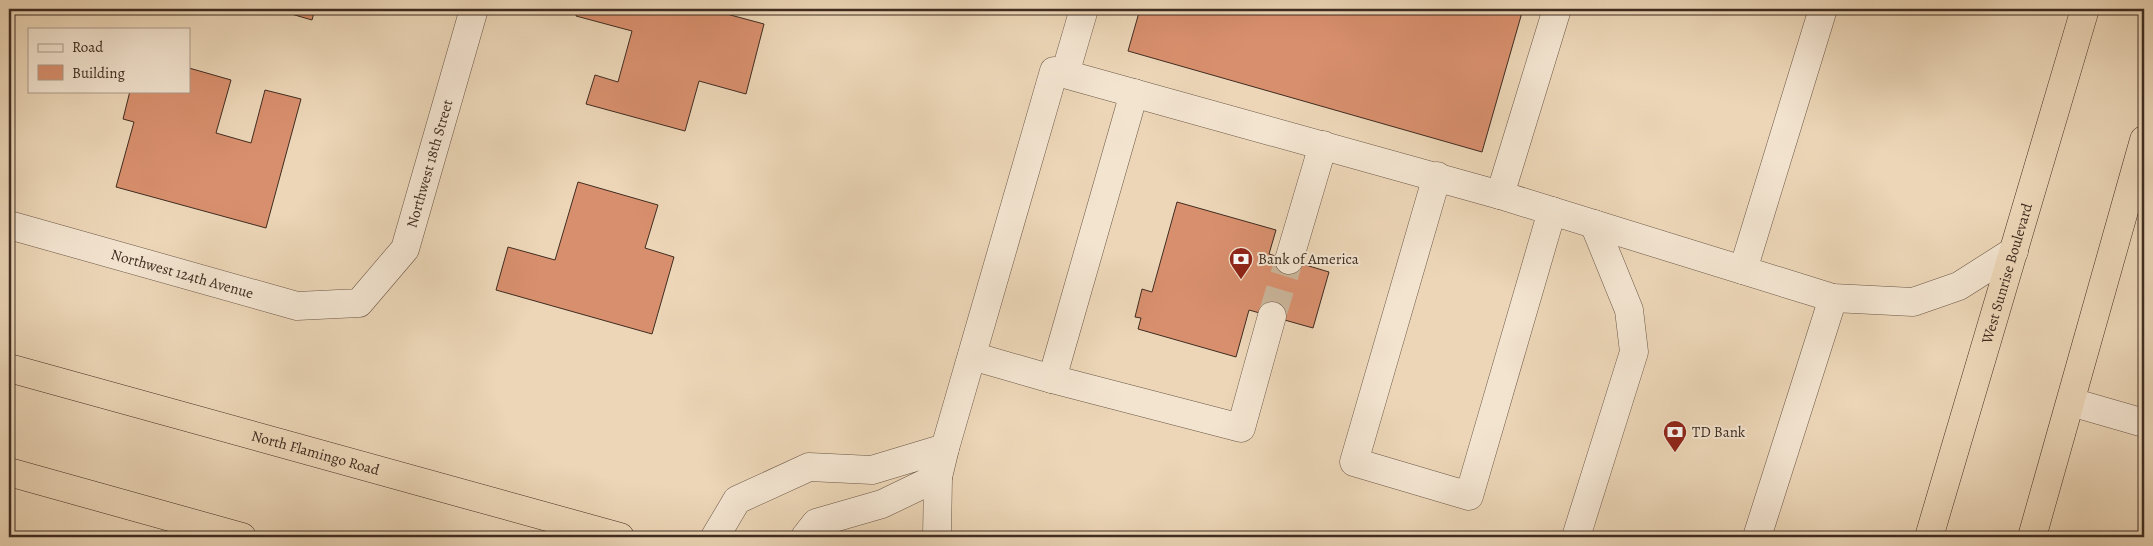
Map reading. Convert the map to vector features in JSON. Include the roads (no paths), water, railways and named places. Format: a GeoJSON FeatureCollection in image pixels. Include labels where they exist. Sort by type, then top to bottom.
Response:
{"type":"FeatureCollection","features":[{"type":"Feature","properties":{"kind":"highway","name":"West Sunrise Boulevard"},"geometry":{"type":"LineString","coordinates":[[1929,537],[2085,9]]}},
{"type":"Feature","properties":{"kind":"highway"},"geometry":{"type":"LineString","coordinates":[[2032,537],[2144,140]]}},
{"type":"Feature","properties":{"kind":"highway","name":"North Flamingo Road"},"geometry":{"type":"LineString","coordinates":[[9,368],[620,537]]}},
{"type":"Feature","properties":{"kind":"highway"},"geometry":{"type":"LineString","coordinates":[[9,472],[242,537]]}},
{"type":"Feature","properties":{"kind":"street","name":"Northwest 18th Street"},"geometry":{"type":"LineString","coordinates":[[359,303],[405,249],[474,9]]}},
{"type":"Feature","properties":{"kind":"street"},"geometry":{"type":"LineString","coordinates":[[1065,74],[1084,9]]}},
{"type":"Feature","properties":{"kind":"street"},"geometry":{"type":"LineString","coordinates":[[1500,195],[1557,9]]}},
{"type":"Feature","properties":{"kind":"street"},"geometry":{"type":"LineString","coordinates":[[1743,270],[1822,9]]}},
{"type":"Feature","properties":{"kind":"street"},"geometry":{"type":"LineString","coordinates":[[937,537],[938,477],[945,448],[1054,71],[1437,176],[1833,298],[1913,302],[1959,286],[2014,250]]}},
{"type":"Feature","properties":{"kind":"street"},"geometry":{"type":"LineString","coordinates":[[1052,379],[1134,93]]}},
{"type":"Feature","properties":{"kind":"street"},"geometry":{"type":"LineString","coordinates":[[1289,260],[1323,144]]}},
{"type":"Feature","properties":{"kind":"street"},"geometry":{"type":"LineString","coordinates":[[1437,176],[1354,462],[1469,496],[1552,211]]}},
{"type":"Feature","properties":{"kind":"street","name":"Northwest 124th Avenue"},"geometry":{"type":"LineString","coordinates":[[9,224],[296,306],[359,303]]}},
{"type":"Feature","properties":{"kind":"street"},"geometry":{"type":"LineString","coordinates":[[1576,537],[1634,352],[1629,310],[1594,224]]}},
{"type":"Feature","properties":{"kind":"street"},"geometry":{"type":"LineString","coordinates":[[1757,537],[1833,298]]}},
{"type":"Feature","properties":{"kind":"street"},"geometry":{"type":"LineString","coordinates":[[972,356],[1240,428],[1272,316]]}},
{"type":"Feature","properties":{"kind":"street"},"geometry":{"type":"LineString","coordinates":[[2071,402],[2144,422]]}},
{"type":"Feature","properties":{"kind":"street"},"geometry":{"type":"LineString","coordinates":[[715,537],[737,500],[809,467],[872,470],[945,448]]}},
{"type":"Feature","properties":{"kind":"street"},"geometry":{"type":"LineString","coordinates":[[805,537],[816,522],[882,504],[938,477]]}},
{"type":"Feature","properties":{"kind":"tunnel"},"geometry":{"type":"LineString","coordinates":[[1272,316],[1289,260]]}},
{"type":"Feature","properties":{"kind":"place","name":"Bank of America"},"geometry":{"type":"Point","coordinates":[1241,280]}},
{"type":"Feature","properties":{"kind":"place","name":"TD Bank"},"geometry":{"type":"Point","coordinates":[1675,453]}}]}
